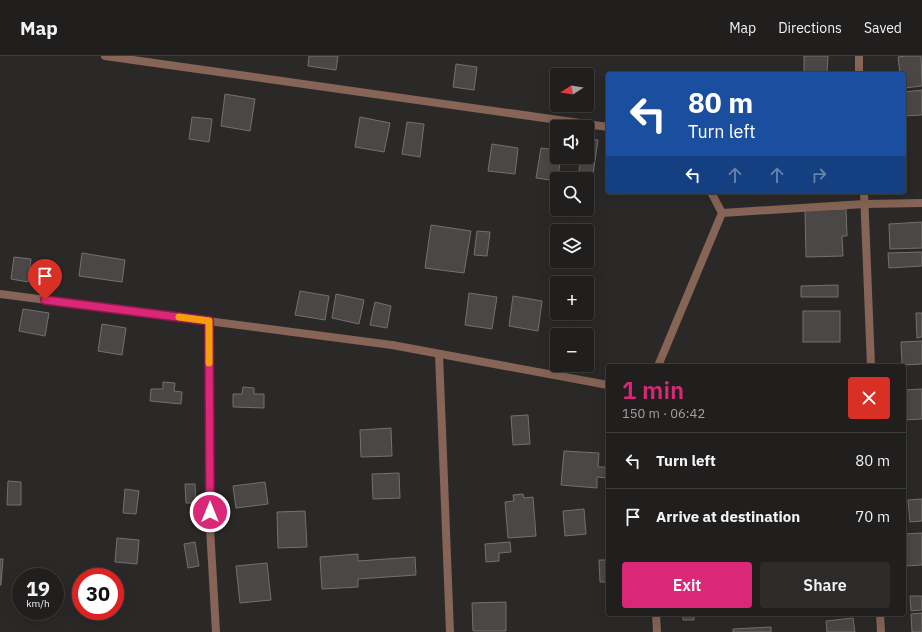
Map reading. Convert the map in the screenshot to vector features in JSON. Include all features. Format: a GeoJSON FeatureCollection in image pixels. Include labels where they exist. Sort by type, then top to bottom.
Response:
{"type":"FeatureCollection","features":[{"type":"Feature","properties":{"kind":"street"},"geometry":{"type":"LineString","coordinates":[[105,56],[606,126]]}},
{"type":"Feature","properties":{"kind":"street"},"geometry":{"type":"LineString","coordinates":[[859,56],[859,72]]}},
{"type":"Feature","properties":{"kind":"street"},"geometry":{"type":"LineString","coordinates":[[712,194],[722,213]]}},
{"type":"Feature","properties":{"kind":"street"},"geometry":{"type":"LineString","coordinates":[[864,194],[871,364]]}},
{"type":"Feature","properties":{"kind":"street"},"geometry":{"type":"LineString","coordinates":[[722,213],[864,204],[922,203]]}},
{"type":"Feature","properties":{"kind":"street"},"geometry":{"type":"LineString","coordinates":[[659,364],[722,213]]}},
{"type":"Feature","properties":{"kind":"street"},"geometry":{"type":"LineString","coordinates":[[0,294],[392,345],[606,385]]}},
{"type":"Feature","properties":{"kind":"street"},"geometry":{"type":"LineString","coordinates":[[209,321],[210,528],[216,632]]}},
{"type":"Feature","properties":{"kind":"street"},"geometry":{"type":"LineString","coordinates":[[439,354],[450,632]]}},
{"type":"Feature","properties":{"kind":"street"},"geometry":{"type":"LineString","coordinates":[[656,616],[657,632]]}},
{"type":"Feature","properties":{"kind":"street"},"geometry":{"type":"LineString","coordinates":[[880,616],[881,632]]}},
{"type":"Feature","properties":{"kind":"building"},"geometry":{"type":"Polygon","coordinates":[[[309,56],[338,56],[336,70],[308,66],[309,56]]]}},
{"type":"Feature","properties":{"kind":"building"},"geometry":{"type":"Polygon","coordinates":[[[804,56],[828,56],[827,72],[804,72],[804,56]]]}},
{"type":"Feature","properties":{"kind":"building"},"geometry":{"type":"Polygon","coordinates":[[[921,56],[922,86],[906,88],[906,72],[900,72],[898,57],[921,56]]]}},
{"type":"Feature","properties":{"kind":"building"},"geometry":{"type":"Polygon","coordinates":[[[456,64],[477,67],[474,90],[453,87],[456,64]]]}},
{"type":"Feature","properties":{"kind":"building"},"geometry":{"type":"Polygon","coordinates":[[[922,90],[922,115],[906,116],[906,92],[922,90]]]}},
{"type":"Feature","properties":{"kind":"building"},"geometry":{"type":"Polygon","coordinates":[[[225,94],[255,99],[250,131],[221,126],[225,94]]]}},
{"type":"Feature","properties":{"kind":"building"},"geometry":{"type":"Polygon","coordinates":[[[192,117],[212,119],[209,142],[189,139],[192,117]]]}},
{"type":"Feature","properties":{"kind":"building"},"geometry":{"type":"Polygon","coordinates":[[[360,117],[390,123],[384,152],[355,147],[360,117]]]}},
{"type":"Feature","properties":{"kind":"building"},"geometry":{"type":"Polygon","coordinates":[[[407,122],[424,124],[420,157],[402,154],[407,122]]]}},
{"type":"Feature","properties":{"kind":"building"},"geometry":{"type":"Polygon","coordinates":[[[594,140],[598,140],[593,172],[579,172],[580,164],[594,164],[594,140]]]}},
{"type":"Feature","properties":{"kind":"building"},"geometry":{"type":"Polygon","coordinates":[[[492,144],[518,148],[515,174],[488,171],[492,144]]]}},
{"type":"Feature","properties":{"kind":"building"},"geometry":{"type":"Polygon","coordinates":[[[541,148],[550,149],[550,164],[560,164],[558,172],[550,172],[550,180],[536,178],[541,148]]]}},
{"type":"Feature","properties":{"kind":"building"},"geometry":{"type":"Polygon","coordinates":[[[846,209],[847,236],[842,236],[843,256],[806,257],[805,210],[846,209]]]}},
{"type":"Feature","properties":{"kind":"building"},"geometry":{"type":"Polygon","coordinates":[[[922,222],[922,248],[890,249],[889,224],[922,222]]]}},
{"type":"Feature","properties":{"kind":"building"},"geometry":{"type":"Polygon","coordinates":[[[431,225],[471,231],[464,273],[425,268],[431,225]]]}},
{"type":"Feature","properties":{"kind":"building"},"geometry":{"type":"Polygon","coordinates":[[[477,231],[490,232],[487,256],[474,255],[477,231]]]}},
{"type":"Feature","properties":{"kind":"building"},"geometry":{"type":"Polygon","coordinates":[[[922,252],[922,266],[889,268],[888,253],[922,252]]]}},
{"type":"Feature","properties":{"kind":"building"},"geometry":{"type":"Polygon","coordinates":[[[82,253],[125,260],[122,282],[79,276],[82,253]]]}},
{"type":"Feature","properties":{"kind":"building"},"geometry":{"type":"Polygon","coordinates":[[[14,257],[31,259],[28,282],[11,279],[14,257]]]}},
{"type":"Feature","properties":{"kind":"building"},"geometry":{"type":"Polygon","coordinates":[[[838,285],[838,297],[801,297],[801,286],[838,285]]]}},
{"type":"Feature","properties":{"kind":"building"},"geometry":{"type":"Polygon","coordinates":[[[300,291],[329,296],[325,320],[295,315],[300,291]]]}},
{"type":"Feature","properties":{"kind":"building"},"geometry":{"type":"Polygon","coordinates":[[[469,293],[497,297],[492,329],[465,325],[469,293]]]}},
{"type":"Feature","properties":{"kind":"building"},"geometry":{"type":"Polygon","coordinates":[[[336,294],[364,300],[359,324],[332,318],[336,294]]]}},
{"type":"Feature","properties":{"kind":"building"},"geometry":{"type":"Polygon","coordinates":[[[513,296],[542,301],[538,331],[509,326],[513,296]]]}},
{"type":"Feature","properties":{"kind":"building"},"geometry":{"type":"Polygon","coordinates":[[[375,302],[391,306],[387,328],[370,325],[375,302]]]}},
{"type":"Feature","properties":{"kind":"building"},"geometry":{"type":"Polygon","coordinates":[[[23,309],[49,313],[45,336],[19,331],[23,309]]]}},
{"type":"Feature","properties":{"kind":"building"},"geometry":{"type":"Polygon","coordinates":[[[803,311],[840,311],[840,342],[803,342],[803,311]]]}},
{"type":"Feature","properties":{"kind":"building"},"geometry":{"type":"Polygon","coordinates":[[[916,313],[922,313],[922,337],[917,338],[916,313]]]}},
{"type":"Feature","properties":{"kind":"building"},"geometry":{"type":"Polygon","coordinates":[[[102,324],[126,328],[122,355],[98,351],[102,324]]]}},
{"type":"Feature","properties":{"kind":"building"},"geometry":{"type":"Polygon","coordinates":[[[922,341],[922,364],[902,364],[901,342],[922,341]]]}},
{"type":"Feature","properties":{"kind":"building"},"geometry":{"type":"Polygon","coordinates":[[[163,382],[175,383],[174,391],[182,392],[181,404],[150,401],[151,389],[163,389],[163,382]]]}},
{"type":"Feature","properties":{"kind":"building"},"geometry":{"type":"Polygon","coordinates":[[[243,387],[254,388],[254,394],[264,394],[264,408],[233,407],[233,394],[242,394],[243,387]]]}},
{"type":"Feature","properties":{"kind":"building"},"geometry":{"type":"Polygon","coordinates":[[[922,389],[922,419],[906,420],[906,390],[922,389]]]}},
{"type":"Feature","properties":{"kind":"building"},"geometry":{"type":"Polygon","coordinates":[[[528,415],[530,444],[513,445],[511,416],[528,415]]]}},
{"type":"Feature","properties":{"kind":"building"},"geometry":{"type":"Polygon","coordinates":[[[391,428],[392,456],[361,457],[360,430],[391,428]]]}},
{"type":"Feature","properties":{"kind":"building"},"geometry":{"type":"Polygon","coordinates":[[[564,451],[599,453],[598,467],[606,467],[606,478],[597,477],[597,488],[561,485],[564,451]]]}},
{"type":"Feature","properties":{"kind":"building"},"geometry":{"type":"Polygon","coordinates":[[[399,473],[400,498],[373,499],[372,474],[399,473]]]}},
{"type":"Feature","properties":{"kind":"building"},"geometry":{"type":"Polygon","coordinates":[[[8,481],[21,482],[21,505],[7,505],[8,481]]]}},
{"type":"Feature","properties":{"kind":"building"},"geometry":{"type":"Polygon","coordinates":[[[265,482],[268,504],[236,508],[233,486],[265,482]]]}},
{"type":"Feature","properties":{"kind":"building"},"geometry":{"type":"Polygon","coordinates":[[[185,484],[195,484],[196,503],[186,503],[185,484]]]}},
{"type":"Feature","properties":{"kind":"building"},"geometry":{"type":"Polygon","coordinates":[[[125,489],[139,491],[136,514],[123,513],[125,489]]]}},
{"type":"Feature","properties":{"kind":"building"},"geometry":{"type":"Polygon","coordinates":[[[523,494],[524,498],[533,497],[536,536],[508,538],[505,502],[514,501],[513,495],[523,494]]]}},
{"type":"Feature","properties":{"kind":"building"},"geometry":{"type":"Polygon","coordinates":[[[922,499],[922,521],[910,522],[908,500],[922,499]]]}},
{"type":"Feature","properties":{"kind":"building"},"geometry":{"type":"Polygon","coordinates":[[[584,509],[586,534],[565,536],[563,511],[584,509]]]}},
{"type":"Feature","properties":{"kind":"building"},"geometry":{"type":"Polygon","coordinates":[[[305,511],[307,547],[278,548],[277,512],[305,511]]]}},
{"type":"Feature","properties":{"kind":"building"},"geometry":{"type":"Polygon","coordinates":[[[922,533],[922,565],[906,566],[906,534],[922,533]]]}},
{"type":"Feature","properties":{"kind":"building"},"geometry":{"type":"Polygon","coordinates":[[[117,538],[139,540],[137,564],[115,562],[117,538]]]}},
{"type":"Feature","properties":{"kind":"building"},"geometry":{"type":"Polygon","coordinates":[[[195,542],[199,566],[188,568],[184,544],[195,542]]]}},
{"type":"Feature","properties":{"kind":"building"},"geometry":{"type":"Polygon","coordinates":[[[510,542],[511,552],[499,553],[499,561],[486,562],[485,544],[510,542]]]}},
{"type":"Feature","properties":{"kind":"building"},"geometry":{"type":"Polygon","coordinates":[[[358,554],[358,561],[415,557],[416,575],[358,579],[358,587],[322,589],[320,557],[358,554]]]}},
{"type":"Feature","properties":{"kind":"building"},"geometry":{"type":"Polygon","coordinates":[[[0,559],[3,559],[1,585],[0,585],[0,559]]]}},
{"type":"Feature","properties":{"kind":"building"},"geometry":{"type":"Polygon","coordinates":[[[599,560],[606,560],[606,582],[600,582],[599,560]]]}},
{"type":"Feature","properties":{"kind":"building"},"geometry":{"type":"Polygon","coordinates":[[[267,563],[271,600],[240,603],[236,566],[267,563]]]}},
{"type":"Feature","properties":{"kind":"building"},"geometry":{"type":"Polygon","coordinates":[[[910,596],[922,596],[922,610],[911,611],[910,596]]]}},
{"type":"Feature","properties":{"kind":"building"},"geometry":{"type":"Polygon","coordinates":[[[506,602],[506,631],[473,631],[472,603],[506,602]]]}},
{"type":"Feature","properties":{"kind":"building"},"geometry":{"type":"Polygon","coordinates":[[[922,613],[922,632],[912,632],[911,614],[922,613]]]}},
{"type":"Feature","properties":{"kind":"building"},"geometry":{"type":"Polygon","coordinates":[[[683,616],[694,616],[694,620],[683,620],[683,616]]]}},
{"type":"Feature","properties":{"kind":"building"},"geometry":{"type":"Polygon","coordinates":[[[853,618],[855,632],[827,632],[826,621],[853,618]]]}},
{"type":"Feature","properties":{"kind":"building"},"geometry":{"type":"Polygon","coordinates":[[[771,627],[771,632],[733,632],[733,629],[771,627]]]}},
{"type":"Feature","properties":{"kind":"slow traffic"},"geometry":{"type":"LineString","coordinates":[[179,317],[209,321],[209,363]]}},
{"type":"Feature","properties":{"kind":"route"},"geometry":{"type":"LineString","coordinates":[[45,300],[209,321],[210,512]]}}]}
